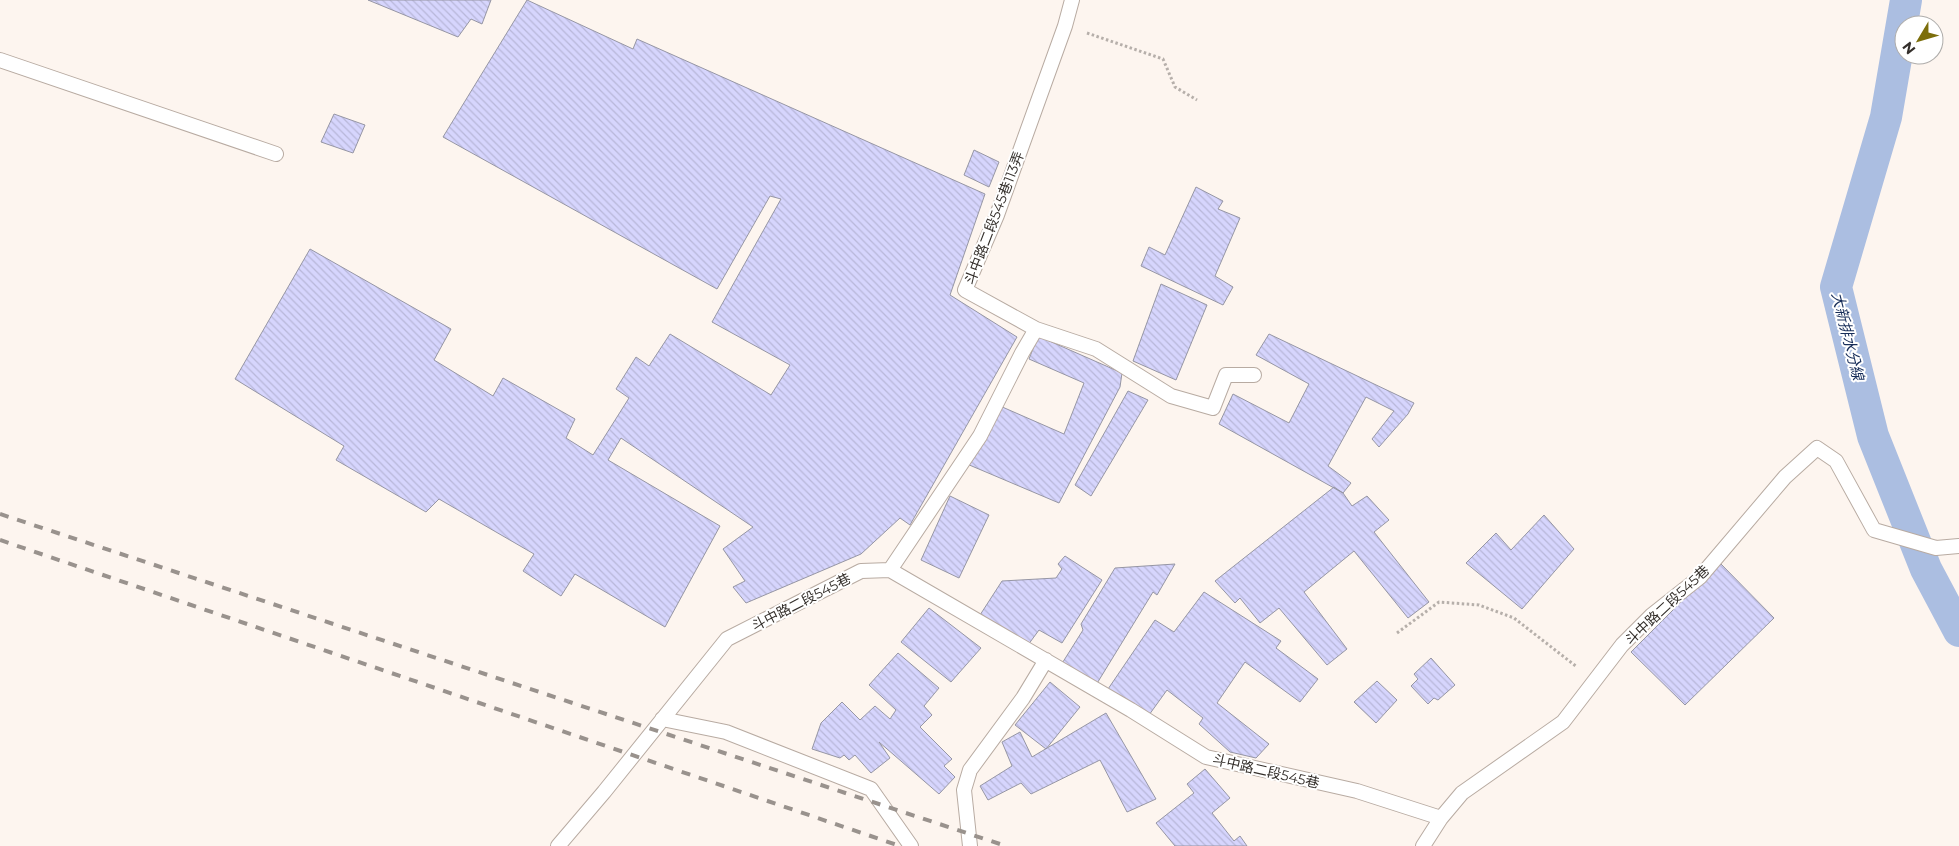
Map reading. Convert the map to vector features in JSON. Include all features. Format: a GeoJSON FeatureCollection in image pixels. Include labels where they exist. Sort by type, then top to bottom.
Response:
{"type":"FeatureCollection","features":[{"type":"Feature","properties":{"kind":"lane","name":"斗中路二段545巷113弄"},"geometry":{"type":"LineString","coordinates":[[1036,329],[965,290],[997,215],[1065,26],[1072,0]]}},
{"type":"Feature","properties":{"kind":"lane"},"geometry":{"type":"LineString","coordinates":[[0,60],[276,154]]}},
{"type":"Feature","properties":{"kind":"lane"},"geometry":{"type":"LineString","coordinates":[[890,570],[980,436],[1036,329],[1096,349],[1172,396],[1214,408],[1226,375],[1254,375]]}},
{"type":"Feature","properties":{"kind":"lane","name":"斗中路二段545巷"},"geometry":{"type":"LineString","coordinates":[[558,846],[727,639],[861,571],[890,570],[1046,660],[1206,757],[1357,791],[1441,818],[1462,793],[1563,722],[1622,645],[1652,615],[1700,577],[1784,478],[1817,448],[1836,461],[1874,530],[1936,548],[1959,546]]}},
{"type":"Feature","properties":{"kind":"lane"},"geometry":{"type":"LineString","coordinates":[[970,846],[964,790],[970,770],[1023,698],[1046,660]]}},
{"type":"Feature","properties":{"kind":"lane"},"geometry":{"type":"LineString","coordinates":[[662,719],[726,732],[871,790],[910,846]]}},
{"type":"Feature","properties":{"kind":"lane"},"geometry":{"type":"LineString","coordinates":[[1423,846],[1441,818]]}},
{"type":"Feature","properties":{"kind":"path"},"geometry":{"type":"LineString","coordinates":[[1065,26],[1163,59],[1175,87],[1197,100]]}},
{"type":"Feature","properties":{"kind":"path"},"geometry":{"type":"LineString","coordinates":[[1397,633],[1439,602],[1479,605],[1514,618],[1596,681]]}},
{"type":"Feature","properties":{"kind":"building"},"geometry":{"type":"Polygon","coordinates":[[[368,0],[491,0],[482,24],[471,19],[458,37],[368,0]]]}},
{"type":"Feature","properties":{"kind":"building"},"geometry":{"type":"Polygon","coordinates":[[[527,0],[633,49],[637,39],[985,194],[950,295],[1017,337],[910,525],[900,518],[861,554],[746,603],[733,587],[745,581],[723,549],[753,527],[621,438],[608,460],[720,526],[665,627],[575,574],[561,596],[523,571],[534,554],[439,499],[426,512],[336,460],[344,446],[235,379],[310,249],[451,329],[434,360],[493,396],[503,378],[575,419],[566,438],[593,455],[629,398],[616,389],[636,357],[649,366],[670,334],[771,395],[790,365],[712,322],[781,199],[770,196],[717,289],[443,137],[527,0]]]}},
{"type":"Feature","properties":{"kind":"building"},"geometry":{"type":"Polygon","coordinates":[[[334,114],[365,125],[353,153],[321,142],[334,114]]]}},
{"type":"Feature","properties":{"kind":"building"},"geometry":{"type":"Polygon","coordinates":[[[974,150],[999,162],[989,187],[964,175],[974,150]]]}},
{"type":"Feature","properties":{"kind":"building"},"geometry":{"type":"Polygon","coordinates":[[[1196,187],[1223,201],[1218,209],[1240,218],[1215,276],[1233,287],[1223,305],[1141,266],[1149,247],[1165,255],[1196,187]]]}},
{"type":"Feature","properties":{"kind":"building"},"geometry":{"type":"Polygon","coordinates":[[[1161,284],[1207,305],[1176,380],[1133,361],[1161,284]]]}},
{"type":"Feature","properties":{"kind":"building"},"geometry":{"type":"Polygon","coordinates":[[[1269,334],[1414,403],[1408,414],[1379,447],[1372,439],[1394,411],[1366,397],[1328,466],[1351,483],[1343,493],[1219,424],[1233,394],[1289,423],[1309,384],[1256,355],[1269,334]]]}},
{"type":"Feature","properties":{"kind":"building"},"geometry":{"type":"Polygon","coordinates":[[[1038,336],[1122,373],[1120,387],[1059,503],[967,464],[1000,406],[1064,434],[1084,383],[1029,359],[1038,336]]]}},
{"type":"Feature","properties":{"kind":"building"},"geometry":{"type":"Polygon","coordinates":[[[1128,391],[1148,400],[1091,496],[1075,485],[1128,391]]]}},
{"type":"Feature","properties":{"kind":"building"},"geometry":{"type":"Polygon","coordinates":[[[1334,487],[1343,493],[1352,506],[1367,496],[1389,520],[1374,532],[1429,602],[1408,618],[1354,551],[1304,592],[1347,649],[1327,665],[1279,608],[1260,623],[1240,598],[1235,603],[1215,581],[1334,487]]]}},
{"type":"Feature","properties":{"kind":"building"},"geometry":{"type":"Polygon","coordinates":[[[950,496],[989,515],[959,578],[921,560],[950,496]]]}},
{"type":"Feature","properties":{"kind":"building"},"geometry":{"type":"Polygon","coordinates":[[[1544,515],[1574,549],[1522,609],[1466,563],[1496,533],[1511,550],[1544,515]]]}},
{"type":"Feature","properties":{"kind":"building"},"geometry":{"type":"Polygon","coordinates":[[[1065,556],[1102,580],[1062,643],[1039,630],[1028,645],[980,615],[1002,581],[1056,578],[1062,569],[1058,564],[1065,556]]]}},
{"type":"Feature","properties":{"kind":"building"},"geometry":{"type":"Polygon","coordinates":[[[1720,563],[1774,618],[1685,705],[1631,652],[1720,563]]]}},
{"type":"Feature","properties":{"kind":"building"},"geometry":{"type":"Polygon","coordinates":[[[1175,564],[1157,595],[1153,592],[1096,685],[1061,665],[1083,630],[1081,624],[1115,568],[1175,564]]]}},
{"type":"Feature","properties":{"kind":"building"},"geometry":{"type":"Polygon","coordinates":[[[1204,592],[1281,641],[1276,648],[1318,679],[1300,702],[1245,662],[1217,703],[1269,744],[1256,758],[1230,752],[1199,724],[1203,718],[1167,690],[1149,715],[1106,692],[1155,620],[1174,632],[1204,592]]]}},
{"type":"Feature","properties":{"kind":"building"},"geometry":{"type":"Polygon","coordinates":[[[929,608],[981,648],[951,682],[901,642],[929,608]]]}},
{"type":"Feature","properties":{"kind":"building"},"geometry":{"type":"Polygon","coordinates":[[[898,653],[939,688],[924,706],[932,715],[920,727],[952,759],[944,766],[955,777],[939,794],[879,742],[890,758],[871,773],[855,755],[849,760],[844,755],[840,758],[812,749],[821,723],[842,702],[860,720],[875,706],[890,719],[896,710],[869,685],[898,653]]]}},
{"type":"Feature","properties":{"kind":"building"},"geometry":{"type":"Polygon","coordinates":[[[1431,658],[1455,685],[1438,700],[1434,698],[1428,704],[1411,686],[1418,679],[1414,674],[1431,658]]]}},
{"type":"Feature","properties":{"kind":"building"},"geometry":{"type":"Polygon","coordinates":[[[1377,681],[1397,700],[1376,723],[1354,702],[1377,681]]]}},
{"type":"Feature","properties":{"kind":"building"},"geometry":{"type":"Polygon","coordinates":[[[1050,682],[1080,707],[1046,749],[1015,725],[1050,682]]]}},
{"type":"Feature","properties":{"kind":"building"},"geometry":{"type":"Polygon","coordinates":[[[1106,713],[1156,799],[1127,812],[1100,760],[1031,794],[1021,783],[988,800],[980,786],[1012,766],[1002,742],[1020,732],[1032,757],[1106,713]]]}},
{"type":"Feature","properties":{"kind":"building"},"geometry":{"type":"Polygon","coordinates":[[[1205,769],[1230,798],[1212,813],[1234,841],[1240,836],[1247,846],[1175,846],[1156,823],[1194,793],[1187,784],[1205,769]]]}},
{"type":"Feature","properties":{"kind":"waterway","name":"大新排水分線"},"geometry":{"type":"LineString","coordinates":[[1906,0],[1886,117],[1836,287],[1873,436],[1926,569],[1959,631]]}},
{"type":"Feature","properties":{"kind":"railway"},"geometry":{"type":"LineString","coordinates":[[0,514],[1006,846]]}},
{"type":"Feature","properties":{"kind":"railway"},"geometry":{"type":"LineString","coordinates":[[0,540],[900,846]]}}]}
